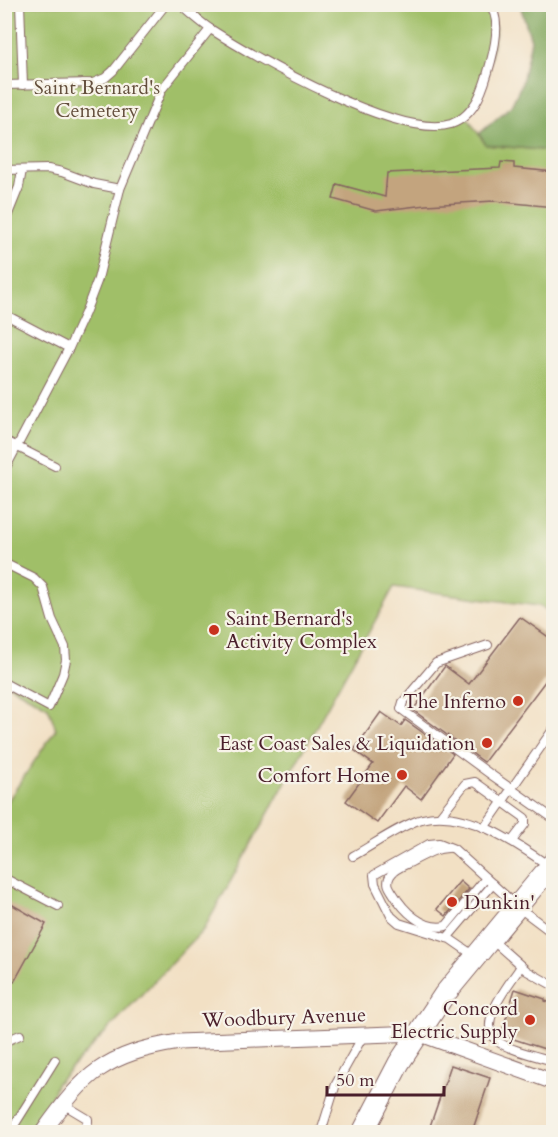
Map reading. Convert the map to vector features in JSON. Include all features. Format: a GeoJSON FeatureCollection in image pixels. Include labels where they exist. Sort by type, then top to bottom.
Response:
{"type":"FeatureCollection","features":[{"type":"Feature","properties":{"kind":"main road"},"geometry":{"type":"LineString","coordinates":[[363,1132],[389,1080],[444,995],[552,864]]}},
{"type":"Feature","properties":{"kind":"street","name":"Woodbury Avenue"},"geometry":{"type":"LineString","coordinates":[[43,1132],[63,1104],[91,1074],[141,1049],[179,1042],[418,1034],[554,1082]]}},
{"type":"Feature","properties":{"kind":"lane"},"geometry":{"type":"LineString","coordinates":[[20,4],[24,85]]}},
{"type":"Feature","properties":{"kind":"lane"},"geometry":{"type":"LineString","coordinates":[[4,85],[93,83],[105,78],[166,4]]}},
{"type":"Feature","properties":{"kind":"lane"},"geometry":{"type":"LineString","coordinates":[[180,4],[210,29],[272,67],[341,98],[417,126],[452,124],[475,106],[494,51],[495,14],[488,4]]}},
{"type":"Feature","properties":{"kind":"lane"},"geometry":{"type":"LineString","coordinates":[[4,471],[69,348],[98,279],[120,189],[162,89],[210,29]]}},
{"type":"Feature","properties":{"kind":"lane"},"geometry":{"type":"LineString","coordinates":[[4,170],[48,169],[94,184],[120,189]]}},
{"type":"Feature","properties":{"kind":"lane"},"geometry":{"type":"LineString","coordinates":[[4,224],[19,187],[22,170]]}},
{"type":"Feature","properties":{"kind":"lane"},"geometry":{"type":"LineString","coordinates":[[4,314],[69,348]]}},
{"type":"Feature","properties":{"kind":"lane"},"geometry":{"type":"LineString","coordinates":[[4,440],[55,466]]}},
{"type":"Feature","properties":{"kind":"lane"},"geometry":{"type":"LineString","coordinates":[[4,563],[34,578],[43,587],[66,655],[63,674],[49,707],[4,683]]}},
{"type":"Feature","properties":{"kind":"lane"},"geometry":{"type":"LineString","coordinates":[[488,645],[436,663],[403,702],[401,708],[554,819]]}},
{"type":"Feature","properties":{"kind":"lane"},"geometry":{"type":"LineString","coordinates":[[484,828],[554,728]]}},
{"type":"Feature","properties":{"kind":"lane"},"geometry":{"type":"LineString","coordinates":[[440,816],[465,784],[475,783],[525,818],[526,821],[512,842]]}},
{"type":"Feature","properties":{"kind":"lane"},"geometry":{"type":"LineString","coordinates":[[353,856],[415,821],[440,816],[456,818],[484,828],[552,864]]}},
{"type":"Feature","properties":{"kind":"lane"},"geometry":{"type":"LineString","coordinates":[[475,957],[462,946],[447,938],[399,924],[391,916],[375,884],[374,878],[377,872],[429,844],[444,844],[458,853],[518,907],[554,934]]}},
{"type":"Feature","properties":{"kind":"lane"},"geometry":{"type":"LineString","coordinates":[[458,853],[449,848],[439,849],[393,871],[388,878],[388,885],[404,909],[417,920],[437,927],[446,926],[486,878]]}},
{"type":"Feature","properties":{"kind":"lane"},"geometry":{"type":"LineString","coordinates":[[4,878],[58,906]]}},
{"type":"Feature","properties":{"kind":"lane"},"geometry":{"type":"LineString","coordinates":[[447,938],[493,884]]}},
{"type":"Feature","properties":{"kind":"lane"},"geometry":{"type":"LineString","coordinates":[[491,939],[521,966],[554,986]]}},
{"type":"Feature","properties":{"kind":"lane"},"geometry":{"type":"LineString","coordinates":[[521,966],[493,1009],[490,1032],[501,1044],[554,1061]]}},
{"type":"Feature","properties":{"kind":"lane"},"geometry":{"type":"LineString","coordinates":[[4,1042],[20,1035]]}},
{"type":"Feature","properties":{"kind":"lane"},"geometry":{"type":"LineString","coordinates":[[321,1132],[336,1084],[364,1035]]}},
{"type":"Feature","properties":{"kind":"lane"},"geometry":{"type":"LineString","coordinates":[[495,1062],[501,1044]]}},
{"type":"Feature","properties":{"kind":"lane"},"geometry":{"type":"LineString","coordinates":[[10,1132],[55,1060]]}},
{"type":"Feature","properties":{"kind":"lane"},"geometry":{"type":"LineString","coordinates":[[63,1104],[88,1119],[82,1132]]}},
{"type":"Feature","properties":{"kind":"green space","name":"Saint Bernard's Activity Complex"},"geometry":{"type":"Polygon","coordinates":[[[5,5],[488,5],[496,30],[487,77],[466,115],[486,145],[553,151],[553,613],[539,606],[394,587],[204,929],[56,1084],[39,1132],[5,1132],[5,805],[56,729],[48,707],[5,683],[5,5]]]}},
{"type":"Feature","properties":{"kind":"green space"},"geometry":{"type":"Polygon","coordinates":[[[520,5],[553,5],[553,151],[486,145],[479,134],[511,106],[522,83],[531,40],[520,5]]]}},
{"type":"Feature","properties":{"kind":"building"},"geometry":{"type":"Polygon","coordinates":[[[501,162],[514,163],[514,168],[554,172],[554,207],[494,201],[376,211],[333,199],[337,184],[385,197],[387,173],[500,168],[501,162]]]}},
{"type":"Feature","properties":{"kind":"building"},"geometry":{"type":"Polygon","coordinates":[[[520,617],[554,641],[554,685],[546,680],[484,762],[413,710],[445,666],[469,684],[520,617]]]}},
{"type":"Feature","properties":{"kind":"building","name":"Comfort Home"},"geometry":{"type":"Polygon","coordinates":[[[381,712],[401,726],[405,720],[453,754],[421,799],[404,786],[377,823],[346,801],[373,764],[354,750],[381,712]]]}},
{"type":"Feature","properties":{"kind":"building","name":"Dunkin'"},"geometry":{"type":"Polygon","coordinates":[[[460,881],[469,889],[446,916],[437,909],[460,881]]]}},
{"type":"Feature","properties":{"kind":"building"},"geometry":{"type":"Polygon","coordinates":[[[4,900],[46,924],[14,982],[4,977],[4,900]]]}},
{"type":"Feature","properties":{"kind":"building","name":"Concord Electric Supply"},"geometry":{"type":"Polygon","coordinates":[[[515,989],[554,1004],[554,1052],[501,1035],[515,989]]]}},
{"type":"Feature","properties":{"kind":"building"},"geometry":{"type":"Polygon","coordinates":[[[451,1065],[490,1078],[472,1132],[428,1132],[451,1065]]]}},
{"type":"Feature","properties":{"kind":"place","name":"Saint Bernard's Activity Complex"},"geometry":{"type":"Point","coordinates":[214,630]}},
{"type":"Feature","properties":{"kind":"place","name":"The Inferno"},"geometry":{"type":"Point","coordinates":[518,701]}},
{"type":"Feature","properties":{"kind":"place","name":"East Coast Sales & Liquidation"},"geometry":{"type":"Point","coordinates":[487,743]}},
{"type":"Feature","properties":{"kind":"place","name":"Comfort Home"},"geometry":{"type":"Point","coordinates":[402,775]}},
{"type":"Feature","properties":{"kind":"place","name":"Dunkin'"},"geometry":{"type":"Point","coordinates":[452,902]}},
{"type":"Feature","properties":{"kind":"place","name":"Concord Electric Supply"},"geometry":{"type":"Point","coordinates":[530,1020]}},
{"type":"Feature","properties":{"kind":"park label","name":"Saint Bernard's Cemetery"},"geometry":{"type":"Point","coordinates":[97,98]}}]}
